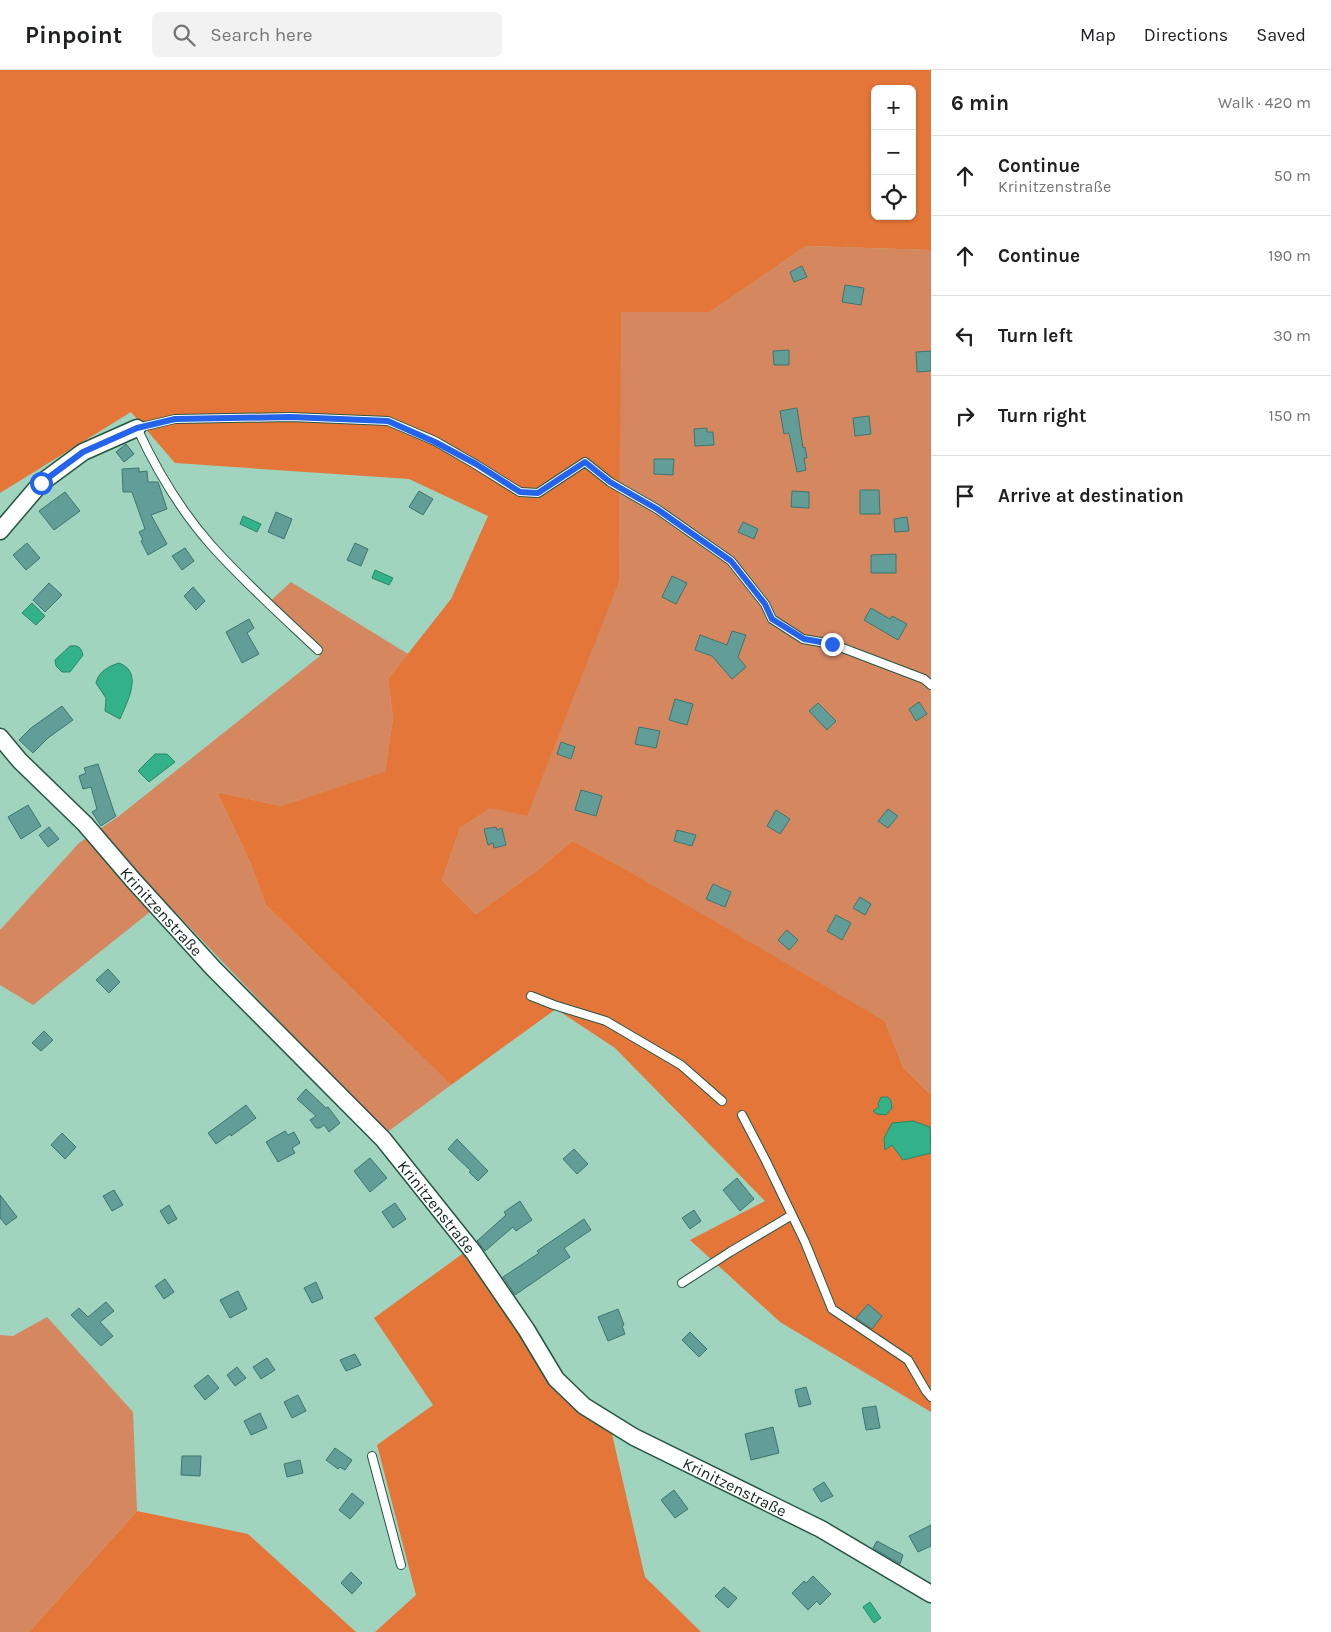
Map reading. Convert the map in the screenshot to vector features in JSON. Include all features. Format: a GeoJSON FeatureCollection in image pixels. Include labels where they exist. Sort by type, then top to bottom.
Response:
{"type":"FeatureCollection","features":[{"type":"Feature","properties":{"kind":"street"},"geometry":{"type":"LineString","coordinates":[[0,531],[41,483],[83,452],[137,428]]}},
{"type":"Feature","properties":{"kind":"street","name":"Krinitzenstraße"},"geometry":{"type":"LineString","coordinates":[[0,737],[20,761],[85,824],[133,880],[214,968],[383,1139],[474,1253],[526,1329],[556,1379],[584,1406],[634,1437],[821,1530],[931,1594]]}},
{"type":"Feature","properties":{"kind":"lane"},"geometry":{"type":"LineString","coordinates":[[318,650],[246,583],[209,543],[152,462],[137,428],[175,419],[291,417],[388,421],[435,442],[476,464],[520,492],[538,493],[585,462],[610,482],[657,509],[731,561],[765,604],[772,619],[804,639],[832,644],[924,679],[931,685]]}},
{"type":"Feature","properties":{"kind":"lane"},"geometry":{"type":"LineString","coordinates":[[531,996],[554,1006],[606,1021],[681,1065],[722,1101]]}},
{"type":"Feature","properties":{"kind":"lane"},"geometry":{"type":"LineString","coordinates":[[742,1115],[792,1216],[832,1309],[908,1360],[926,1391],[931,1396]]}},
{"type":"Feature","properties":{"kind":"lane"},"geometry":{"type":"LineString","coordinates":[[682,1284],[730,1252],[792,1216]]}},
{"type":"Feature","properties":{"kind":"lane"},"geometry":{"type":"LineString","coordinates":[[372,1456],[401,1564]]}},
{"type":"Feature","properties":{"kind":"shaded area"},"geometry":{"type":"Polygon","coordinates":[[[0,70],[931,70],[931,250],[806,246],[710,312],[621,312],[619,581],[527,816],[491,808],[460,828],[442,880],[476,914],[539,869],[572,841],[635,875],[885,1021],[903,1067],[931,1095],[931,1412],[780,1322],[690,1240],[765,1201],[615,1048],[556,1009],[451,1085],[266,905],[250,862],[217,792],[281,806],[385,771],[393,718],[388,679],[451,599],[488,516],[409,479],[175,463],[131,412],[0,493],[0,70]]]}},
{"type":"Feature","properties":{"kind":"shaded area"},"geometry":{"type":"Polygon","coordinates":[[[806,246],[931,250],[931,1095],[903,1067],[885,1021],[572,841],[539,869],[476,914],[442,880],[460,828],[491,808],[619,581],[620,312],[710,312],[806,246]]]}},
{"type":"Feature","properties":{"kind":"shaded area"},"geometry":{"type":"Polygon","coordinates":[[[243,516],[261,524],[257,532],[240,524],[243,516]]]}},
{"type":"Feature","properties":{"kind":"shaded area"},"geometry":{"type":"Polygon","coordinates":[[[375,570],[393,578],[389,585],[372,578],[375,570]]]}},
{"type":"Feature","properties":{"kind":"shaded area"},"geometry":{"type":"Polygon","coordinates":[[[291,582],[408,654],[388,679],[393,718],[385,771],[281,806],[217,792],[250,862],[266,905],[451,1085],[386,1133],[175,912],[150,912],[33,1005],[0,985],[0,930],[79,843],[119,816],[320,656],[266,605],[291,582]]]}},
{"type":"Feature","properties":{"kind":"shaded area"},"geometry":{"type":"Polygon","coordinates":[[[32,603],[45,616],[36,625],[22,613],[32,603]]]}},
{"type":"Feature","properties":{"kind":"shaded area"},"geometry":{"type":"Polygon","coordinates":[[[70,646],[79,647],[83,655],[70,672],[62,672],[56,666],[55,660],[70,646]]]}},
{"type":"Feature","properties":{"kind":"shaded area"},"geometry":{"type":"Polygon","coordinates":[[[119,663],[127,667],[131,673],[132,680],[132,688],[120,719],[105,711],[106,698],[96,683],[99,676],[105,670],[119,663]]]}},
{"type":"Feature","properties":{"kind":"shaded area"},"geometry":{"type":"Polygon","coordinates":[[[155,754],[167,754],[175,762],[149,782],[138,771],[155,754]]]}},
{"type":"Feature","properties":{"kind":"shaded area"},"geometry":{"type":"Polygon","coordinates":[[[881,1097],[888,1097],[891,1101],[892,1108],[886,1115],[877,1114],[873,1111],[879,1107],[878,1104],[881,1097]]]}},
{"type":"Feature","properties":{"kind":"shaded area"},"geometry":{"type":"Polygon","coordinates":[[[913,1121],[930,1127],[931,1153],[903,1160],[892,1145],[885,1150],[884,1138],[892,1123],[913,1121]]]}},
{"type":"Feature","properties":{"kind":"shaded area"},"geometry":{"type":"Polygon","coordinates":[[[465,1252],[513,1320],[611,1430],[645,1577],[701,1632],[375,1632],[416,1595],[377,1445],[433,1405],[374,1318],[465,1252]]]}},
{"type":"Feature","properties":{"kind":"shaded area"},"geometry":{"type":"Polygon","coordinates":[[[47,1317],[133,1412],[137,1511],[29,1632],[0,1632],[0,1335],[13,1336],[47,1317]]]}},
{"type":"Feature","properties":{"kind":"shaded area"},"geometry":{"type":"Polygon","coordinates":[[[137,1511],[248,1534],[356,1632],[29,1632],[137,1511]]]}},
{"type":"Feature","properties":{"kind":"shaded area"},"geometry":{"type":"Polygon","coordinates":[[[870,1602],[881,1618],[874,1623],[863,1607],[870,1602]]]}},
{"type":"Feature","properties":{"kind":"building"},"geometry":{"type":"Polygon","coordinates":[[[802,266],[807,277],[794,282],[790,272],[802,266]]]}},
{"type":"Feature","properties":{"kind":"building"},"geometry":{"type":"Polygon","coordinates":[[[845,285],[864,288],[861,305],[842,302],[845,285]]]}},
{"type":"Feature","properties":{"kind":"building"},"geometry":{"type":"Polygon","coordinates":[[[789,350],[789,365],[774,365],[773,351],[789,350]]]}},
{"type":"Feature","properties":{"kind":"building"},"geometry":{"type":"Polygon","coordinates":[[[931,351],[931,371],[917,372],[916,352],[931,351]]]}},
{"type":"Feature","properties":{"kind":"building"},"geometry":{"type":"Polygon","coordinates":[[[797,408],[803,448],[805,447],[807,458],[804,458],[806,470],[797,472],[789,433],[784,434],[780,411],[797,408]]]}},
{"type":"Feature","properties":{"kind":"building"},"geometry":{"type":"Polygon","coordinates":[[[869,416],[871,434],[855,436],[853,418],[869,416]]]}},
{"type":"Feature","properties":{"kind":"building"},"geometry":{"type":"Polygon","coordinates":[[[707,428],[707,432],[713,432],[714,445],[695,446],[694,429],[707,428]]]}},
{"type":"Feature","properties":{"kind":"building"},"geometry":{"type":"Polygon","coordinates":[[[126,444],[134,454],[124,462],[116,452],[126,444]]]}},
{"type":"Feature","properties":{"kind":"building"},"geometry":{"type":"Polygon","coordinates":[[[654,459],[674,459],[673,475],[654,474],[654,459]]]}},
{"type":"Feature","properties":{"kind":"building"},"geometry":{"type":"Polygon","coordinates":[[[139,468],[139,472],[147,471],[148,482],[158,482],[167,509],[151,515],[167,544],[148,555],[139,532],[145,529],[132,492],[123,492],[122,469],[139,468]]]}},
{"type":"Feature","properties":{"kind":"building"},"geometry":{"type":"Polygon","coordinates":[[[860,490],[879,490],[880,514],[860,514],[860,490]]]}},
{"type":"Feature","properties":{"kind":"building"},"geometry":{"type":"Polygon","coordinates":[[[419,491],[433,499],[423,515],[409,507],[419,491]]]}},
{"type":"Feature","properties":{"kind":"building"},"geometry":{"type":"Polygon","coordinates":[[[792,491],[809,492],[809,508],[791,507],[792,491]]]}},
{"type":"Feature","properties":{"kind":"building"},"geometry":{"type":"Polygon","coordinates":[[[65,492],[80,511],[54,530],[39,511],[65,492]]]}},
{"type":"Feature","properties":{"kind":"building"},"geometry":{"type":"Polygon","coordinates":[[[276,512],[292,519],[284,539],[268,532],[276,512]]]}},
{"type":"Feature","properties":{"kind":"building"},"geometry":{"type":"Polygon","coordinates":[[[907,517],[909,531],[895,532],[894,519],[907,517]]]}},
{"type":"Feature","properties":{"kind":"building"},"geometry":{"type":"Polygon","coordinates":[[[743,522],[758,529],[754,539],[738,532],[743,522]]]}},
{"type":"Feature","properties":{"kind":"building"},"geometry":{"type":"Polygon","coordinates":[[[27,543],[40,558],[26,570],[13,555],[27,543]]]}},
{"type":"Feature","properties":{"kind":"building"},"geometry":{"type":"Polygon","coordinates":[[[355,543],[368,549],[361,566],[347,560],[355,543]]]}},
{"type":"Feature","properties":{"kind":"building"},"geometry":{"type":"Polygon","coordinates":[[[185,548],[194,561],[182,570],[172,556],[185,548]]]}},
{"type":"Feature","properties":{"kind":"building"},"geometry":{"type":"Polygon","coordinates":[[[896,554],[896,573],[871,573],[871,555],[896,554]]]}},
{"type":"Feature","properties":{"kind":"building"},"geometry":{"type":"Polygon","coordinates":[[[672,576],[687,583],[676,604],[662,597],[672,576]]]}},
{"type":"Feature","properties":{"kind":"building"},"geometry":{"type":"Polygon","coordinates":[[[49,583],[62,595],[45,612],[33,600],[49,583]]]}},
{"type":"Feature","properties":{"kind":"building"},"geometry":{"type":"Polygon","coordinates":[[[193,587],[205,601],[196,610],[184,596],[193,587]]]}},
{"type":"Feature","properties":{"kind":"building"},"geometry":{"type":"Polygon","coordinates":[[[871,608],[890,619],[892,616],[907,624],[898,640],[864,620],[871,608]]]}},
{"type":"Feature","properties":{"kind":"building"},"geometry":{"type":"Polygon","coordinates":[[[249,619],[254,628],[247,633],[259,654],[242,663],[226,632],[249,619]]]}},
{"type":"Feature","properties":{"kind":"building"},"geometry":{"type":"Polygon","coordinates":[[[732,631],[746,635],[738,657],[746,667],[732,679],[712,656],[695,650],[700,635],[727,645],[732,631]]]}},
{"type":"Feature","properties":{"kind":"building"},"geometry":{"type":"Polygon","coordinates":[[[675,699],[693,704],[687,725],[669,720],[675,699]]]}},
{"type":"Feature","properties":{"kind":"building"},"geometry":{"type":"Polygon","coordinates":[[[919,702],[927,714],[916,721],[909,709],[919,702]]]}},
{"type":"Feature","properties":{"kind":"building"},"geometry":{"type":"Polygon","coordinates":[[[818,703],[836,721],[827,730],[809,711],[818,703]]]}},
{"type":"Feature","properties":{"kind":"building"},"geometry":{"type":"Polygon","coordinates":[[[62,706],[73,720],[48,738],[33,753],[19,740],[31,728],[62,706]]]}},
{"type":"Feature","properties":{"kind":"building"},"geometry":{"type":"Polygon","coordinates":[[[639,727],[660,731],[656,748],[635,744],[639,727]]]}},
{"type":"Feature","properties":{"kind":"building"},"geometry":{"type":"Polygon","coordinates":[[[561,742],[575,747],[571,759],[557,754],[561,742]]]}},
{"type":"Feature","properties":{"kind":"building"},"geometry":{"type":"Polygon","coordinates":[[[98,764],[116,816],[101,826],[92,812],[97,809],[91,787],[83,789],[79,776],[86,773],[84,768],[98,764]]]}},
{"type":"Feature","properties":{"kind":"building"},"geometry":{"type":"Polygon","coordinates":[[[581,790],[602,796],[596,816],[575,810],[581,790]]]}},
{"type":"Feature","properties":{"kind":"building"},"geometry":{"type":"Polygon","coordinates":[[[28,805],[41,826],[21,839],[8,817],[28,805]]]}},
{"type":"Feature","properties":{"kind":"building"},"geometry":{"type":"Polygon","coordinates":[[[888,809],[898,816],[888,828],[878,821],[888,809]]]}},
{"type":"Feature","properties":{"kind":"building"},"geometry":{"type":"Polygon","coordinates":[[[776,810],[790,819],[780,834],[767,826],[776,810]]]}},
{"type":"Feature","properties":{"kind":"building"},"geometry":{"type":"Polygon","coordinates":[[[49,827],[59,839],[48,847],[39,835],[49,827]]]}},
{"type":"Feature","properties":{"kind":"building"},"geometry":{"type":"Polygon","coordinates":[[[496,827],[497,830],[502,828],[506,845],[494,848],[493,843],[488,845],[484,829],[496,827]]]}},
{"type":"Feature","properties":{"kind":"building"},"geometry":{"type":"Polygon","coordinates":[[[677,830],[696,835],[692,846],[674,841],[677,830]]]}},
{"type":"Feature","properties":{"kind":"building"},"geometry":{"type":"Polygon","coordinates":[[[713,884],[731,892],[725,907],[706,899],[713,884]]]}},
{"type":"Feature","properties":{"kind":"building"},"geometry":{"type":"Polygon","coordinates":[[[860,897],[871,904],[865,915],[853,908],[860,897]]]}},
{"type":"Feature","properties":{"kind":"building"},"geometry":{"type":"Polygon","coordinates":[[[836,915],[851,923],[842,940],[827,931],[836,915]]]}},
{"type":"Feature","properties":{"kind":"building"},"geometry":{"type":"Polygon","coordinates":[[[787,930],[798,940],[789,950],[778,940],[787,930]]]}},
{"type":"Feature","properties":{"kind":"building"},"geometry":{"type":"Polygon","coordinates":[[[108,969],[120,982],[109,993],[96,980],[108,969]]]}},
{"type":"Feature","properties":{"kind":"building"},"geometry":{"type":"Polygon","coordinates":[[[44,1031],[53,1040],[41,1051],[32,1043],[44,1031]]]}},
{"type":"Feature","properties":{"kind":"building"},"geometry":{"type":"Polygon","coordinates":[[[306,1089],[326,1108],[328,1107],[340,1123],[329,1132],[324,1125],[316,1128],[310,1120],[316,1116],[297,1099],[306,1089]]]}},
{"type":"Feature","properties":{"kind":"building"},"geometry":{"type":"Polygon","coordinates":[[[246,1105],[256,1118],[216,1144],[208,1133],[246,1105]]]}},
{"type":"Feature","properties":{"kind":"building"},"geometry":{"type":"Polygon","coordinates":[[[285,1131],[288,1135],[294,1132],[300,1143],[292,1148],[295,1153],[278,1162],[266,1142],[285,1131]]]}},
{"type":"Feature","properties":{"kind":"building"},"geometry":{"type":"Polygon","coordinates":[[[62,1133],[76,1147],[65,1159],[51,1145],[62,1133]]]}},
{"type":"Feature","properties":{"kind":"building"},"geometry":{"type":"Polygon","coordinates":[[[457,1139],[488,1171],[478,1181],[469,1172],[471,1171],[448,1149],[457,1139]]]}},
{"type":"Feature","properties":{"kind":"building"},"geometry":{"type":"Polygon","coordinates":[[[574,1149],[588,1164],[577,1174],[563,1159],[574,1149]]]}},
{"type":"Feature","properties":{"kind":"building"},"geometry":{"type":"Polygon","coordinates":[[[370,1158],[387,1178],[370,1192],[354,1171],[370,1158]]]}},
{"type":"Feature","properties":{"kind":"building"},"geometry":{"type":"Polygon","coordinates":[[[737,1178],[754,1199],[740,1211],[723,1190],[737,1178]]]}},
{"type":"Feature","properties":{"kind":"building"},"geometry":{"type":"Polygon","coordinates":[[[114,1190],[123,1205],[112,1211],[103,1196],[114,1190]]]}},
{"type":"Feature","properties":{"kind":"building"},"geometry":{"type":"Polygon","coordinates":[[[0,1195],[17,1217],[6,1225],[0,1218],[0,1195]]]}},
{"type":"Feature","properties":{"kind":"building"},"geometry":{"type":"Polygon","coordinates":[[[520,1201],[532,1220],[516,1231],[513,1227],[485,1251],[477,1241],[506,1215],[504,1212],[520,1201]]]}},
{"type":"Feature","properties":{"kind":"building"},"geometry":{"type":"Polygon","coordinates":[[[395,1203],[406,1219],[393,1228],[382,1212],[395,1203]]]}},
{"type":"Feature","properties":{"kind":"building"},"geometry":{"type":"Polygon","coordinates":[[[169,1205],[177,1219],[168,1224],[160,1211],[169,1205]]]}},
{"type":"Feature","properties":{"kind":"building"},"geometry":{"type":"Polygon","coordinates":[[[694,1210],[701,1221],[690,1229],[682,1218],[694,1210]]]}},
{"type":"Feature","properties":{"kind":"building"},"geometry":{"type":"Polygon","coordinates":[[[584,1219],[591,1230],[564,1248],[570,1257],[515,1295],[503,1277],[584,1219]]]}},
{"type":"Feature","properties":{"kind":"building"},"geometry":{"type":"Polygon","coordinates":[[[165,1279],[174,1292],[164,1299],[155,1286],[165,1279]]]}},
{"type":"Feature","properties":{"kind":"building"},"geometry":{"type":"Polygon","coordinates":[[[316,1282],[323,1298],[312,1303],[304,1288],[316,1282]]]}},
{"type":"Feature","properties":{"kind":"building"},"geometry":{"type":"Polygon","coordinates":[[[238,1291],[247,1309],[230,1318],[220,1300],[238,1291]]]}},
{"type":"Feature","properties":{"kind":"building"},"geometry":{"type":"Polygon","coordinates":[[[106,1302],[114,1311],[100,1322],[113,1336],[101,1346],[71,1315],[79,1308],[88,1317],[106,1302]]]}},
{"type":"Feature","properties":{"kind":"building"},"geometry":{"type":"Polygon","coordinates":[[[868,1304],[882,1316],[872,1329],[856,1318],[868,1304]]]}},
{"type":"Feature","properties":{"kind":"building"},"geometry":{"type":"Polygon","coordinates":[[[618,1309],[625,1334],[608,1341],[598,1317],[618,1309]]]}},
{"type":"Feature","properties":{"kind":"building"},"geometry":{"type":"Polygon","coordinates":[[[690,1332],[707,1349],[699,1357],[682,1340],[690,1332]]]}},
{"type":"Feature","properties":{"kind":"building"},"geometry":{"type":"Polygon","coordinates":[[[355,1354],[361,1365],[346,1371],[340,1360],[355,1354]]]}},
{"type":"Feature","properties":{"kind":"building"},"geometry":{"type":"Polygon","coordinates":[[[267,1358],[275,1370],[261,1379],[253,1367],[267,1358]]]}},
{"type":"Feature","properties":{"kind":"building"},"geometry":{"type":"Polygon","coordinates":[[[237,1367],[246,1378],[235,1386],[227,1375],[237,1367]]]}},
{"type":"Feature","properties":{"kind":"building"},"geometry":{"type":"Polygon","coordinates":[[[208,1375],[219,1388],[205,1400],[194,1386],[208,1375]]]}},
{"type":"Feature","properties":{"kind":"building"},"geometry":{"type":"Polygon","coordinates":[[[806,1387],[811,1404],[799,1407],[795,1390],[806,1387]]]}},
{"type":"Feature","properties":{"kind":"building"},"geometry":{"type":"Polygon","coordinates":[[[298,1395],[306,1411],[292,1418],[284,1402],[298,1395]]]}},
{"type":"Feature","properties":{"kind":"building"},"geometry":{"type":"Polygon","coordinates":[[[876,1406],[880,1428],[866,1430],[862,1408],[876,1406]]]}},
{"type":"Feature","properties":{"kind":"building"},"geometry":{"type":"Polygon","coordinates":[[[260,1413],[267,1428],[251,1435],[244,1421],[260,1413]]]}},
{"type":"Feature","properties":{"kind":"building"},"geometry":{"type":"Polygon","coordinates":[[[773,1427],[779,1453],[751,1460],[745,1434],[773,1427]]]}},
{"type":"Feature","properties":{"kind":"building"},"geometry":{"type":"Polygon","coordinates":[[[335,1448],[352,1460],[345,1470],[340,1467],[338,1469],[326,1460],[335,1448]]]}},
{"type":"Feature","properties":{"kind":"building"},"geometry":{"type":"Polygon","coordinates":[[[182,1456],[201,1456],[200,1476],[181,1475],[182,1456]]]}},
{"type":"Feature","properties":{"kind":"building"},"geometry":{"type":"Polygon","coordinates":[[[300,1460],[303,1473],[287,1477],[284,1464],[300,1460]]]}},
{"type":"Feature","properties":{"kind":"building"},"geometry":{"type":"Polygon","coordinates":[[[824,1482],[833,1496],[821,1502],[813,1489],[824,1482]]]}},
{"type":"Feature","properties":{"kind":"building"},"geometry":{"type":"Polygon","coordinates":[[[674,1490],[688,1509],[675,1518],[661,1500],[674,1490]]]}},
{"type":"Feature","properties":{"kind":"building"},"geometry":{"type":"Polygon","coordinates":[[[352,1493],[364,1503],[350,1519],[339,1510],[352,1493]]]}},
{"type":"Feature","properties":{"kind":"building"},"geometry":{"type":"Polygon","coordinates":[[[931,1525],[931,1546],[918,1552],[909,1536],[931,1525]]]}},
{"type":"Feature","properties":{"kind":"building"},"geometry":{"type":"Polygon","coordinates":[[[877,1541],[903,1555],[900,1564],[873,1548],[877,1541]]]}},
{"type":"Feature","properties":{"kind":"building"},"geometry":{"type":"Polygon","coordinates":[[[351,1572],[362,1583],[352,1594],[341,1583],[351,1572]]]}},
{"type":"Feature","properties":{"kind":"building"},"geometry":{"type":"Polygon","coordinates":[[[813,1576],[831,1594],[820,1605],[817,1601],[808,1610],[792,1593],[804,1581],[806,1583],[813,1576]]]}},
{"type":"Feature","properties":{"kind":"building"},"geometry":{"type":"Polygon","coordinates":[[[724,1587],[737,1598],[728,1608],[715,1596],[724,1587]]]}},
{"type":"Feature","properties":{"kind":"route"},"geometry":{"type":"LineString","coordinates":[[41,483],[83,452],[137,428],[175,419],[291,417],[388,421],[435,442],[476,464],[520,492],[538,493],[585,462],[610,482],[657,509],[731,561],[765,604],[772,619],[804,639],[832,644]]}}]}
